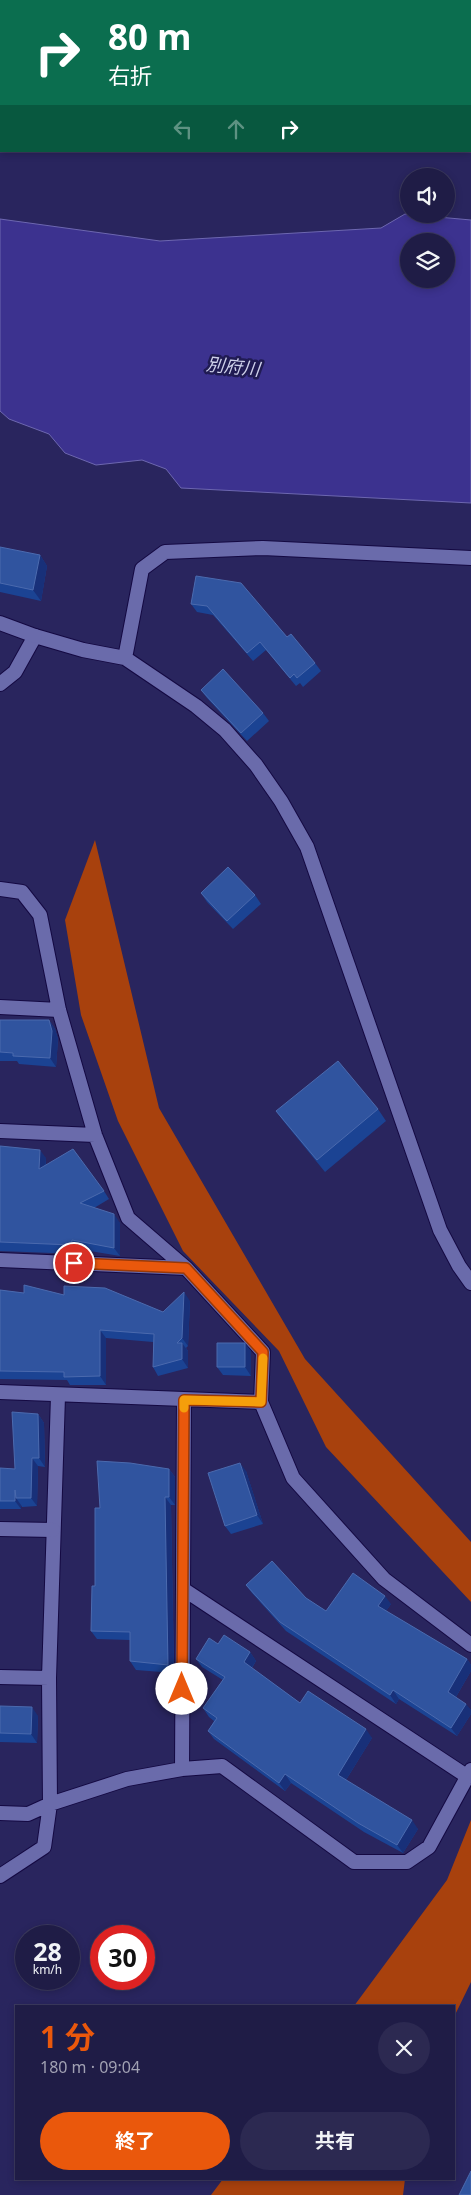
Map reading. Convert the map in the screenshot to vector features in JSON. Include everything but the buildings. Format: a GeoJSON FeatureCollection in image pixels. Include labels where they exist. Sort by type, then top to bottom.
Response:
{"type":"FeatureCollection","features":[{"type":"Feature","properties":{"kind":"street"},"geometry":{"type":"LineString","coordinates":[[125,658],[142,569],[165,552],[263,548],[471,558]]}},
{"type":"Feature","properties":{"kind":"street"},"geometry":{"type":"LineString","coordinates":[[0,623],[83,650],[125,658],[196,706],[225,730],[256,765],[307,847],[440,1230],[459,1266],[471,1283]]}},
{"type":"Feature","properties":{"kind":"street"},"geometry":{"type":"LineString","coordinates":[[0,684],[15,672],[36,636]]}},
{"type":"Feature","properties":{"kind":"street"},"geometry":{"type":"LineString","coordinates":[[0,889],[22,892],[40,915],[59,1010],[96,1135],[128,1218],[186,1268],[263,1352],[261,1402],[293,1478],[384,1579],[471,1645]]}},
{"type":"Feature","properties":{"kind":"street"},"geometry":{"type":"LineString","coordinates":[[0,1007],[59,1010]]}},
{"type":"Feature","properties":{"kind":"street"},"geometry":{"type":"LineString","coordinates":[[0,1131],[96,1135]]}},
{"type":"Feature","properties":{"kind":"street"},"geometry":{"type":"LineString","coordinates":[[0,1260],[186,1268]]}},
{"type":"Feature","properties":{"kind":"street"},"geometry":{"type":"LineString","coordinates":[[0,1392],[58,1396],[261,1402]]}},
{"type":"Feature","properties":{"kind":"street"},"geometry":{"type":"LineString","coordinates":[[0,1876],[44,1848],[50,1804],[49,1678],[58,1396]]}},
{"type":"Feature","properties":{"kind":"street"},"geometry":{"type":"LineString","coordinates":[[182,1769],[184,1400]]}},
{"type":"Feature","properties":{"kind":"street"},"geometry":{"type":"LineString","coordinates":[[0,1529],[53,1530]]}},
{"type":"Feature","properties":{"kind":"street"},"geometry":{"type":"LineString","coordinates":[[0,1813],[28,1814],[50,1804],[126,1779],[182,1769],[222,1766],[354,1862],[407,1862],[429,1847],[469,1774],[183,1589]]}},
{"type":"Feature","properties":{"kind":"street"},"geometry":{"type":"LineString","coordinates":[[0,1677],[49,1678]]}},
{"type":"Feature","properties":{"kind":"shaded area"},"geometry":{"type":"Polygon","coordinates":[[[95,840],[159,1108],[305,1359],[471,1542],[471,1602],[326,1447],[279,1351],[183,1251],[118,1121],[81,1015],[65,920],[95,840]]]}},
{"type":"Feature","properties":{"kind":"shaded area"},"geometry":{"type":"Polygon","coordinates":[[[471,1820],[471,1982],[455,2015],[455,2005],[355,2005],[447,1880],[471,1820]]]}},
{"type":"Feature","properties":{"kind":"shaded area"},"geometry":{"type":"Polygon","coordinates":[[[222,2180],[405,2180],[403,2195],[211,2195],[222,2180]]]}},
{"type":"Feature","properties":{"kind":"water","name":"別府川"},"geometry":{"type":"Polygon","coordinates":[[[400,217],[400,223],[455,223],[455,219],[471,220],[471,503],[181,488],[166,469],[142,460],[96,465],[65,453],[49,434],[9,419],[0,411],[0,219],[160,241],[381,228],[400,217]]]}},
{"type":"Feature","properties":{"kind":"slow traffic"},"geometry":{"type":"LineString","coordinates":[[184,1408],[184,1400],[261,1402],[263,1358]]}},
{"type":"Feature","properties":{"kind":"route"},"geometry":{"type":"LineString","coordinates":[[74,1263],[186,1268],[263,1352],[261,1402],[184,1400],[182,1689]]}}]}
